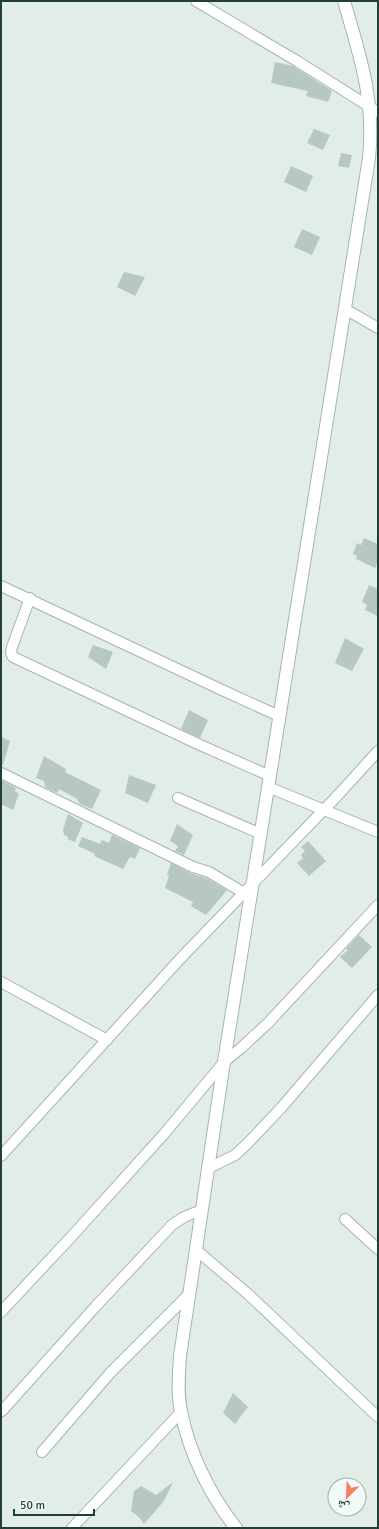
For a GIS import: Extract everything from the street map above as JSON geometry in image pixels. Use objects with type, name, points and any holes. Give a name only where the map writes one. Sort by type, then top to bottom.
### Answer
[{"type":"street","points":[[196,1],[298,61],[374,109]]},
{"type":"street","points":[[236,1528],[207,1483],[194,1455],[181,1412],[179,1383],[180,1356],[224,1062],[248,888],[261,834],[369,158],[374,109],[344,1]]},
{"type":"street","points":[[345,309],[378,328]]},
{"type":"street","points":[[1,586],[30,598],[222,690],[280,716]]},
{"type":"street","points":[[30,598],[12,647],[11,653],[13,657],[191,741],[324,810],[378,832]]},
{"type":"street","points":[[2,1153],[180,959],[324,810],[378,751]]},
{"type":"street","points":[[1,773],[193,867],[248,888]]},
{"type":"street","points":[[178,798],[261,834]]},
{"type":"street","points":[[1,1312],[164,1134],[224,1062],[268,1023],[378,905]]},
{"type":"street","points":[[1,982],[107,1040]]},
{"type":"street","points":[[208,1169],[235,1155],[246,1144],[281,1108],[378,995]]},
{"type":"street","points":[[2,1411],[100,1300],[172,1225],[184,1217],[201,1210]]},
{"type":"street","points":[[345,1219],[378,1249]]},
{"type":"street","points":[[195,1249],[248,1294],[378,1416]]},
{"type":"street","points":[[42,1452],[111,1372],[189,1294]]},
{"type":"street","points":[[72,1528],[181,1412]]},
{"type":"building","points":[[275,62],[293,66],[332,91],[328,102],[306,96],[308,91],[271,83]]},
{"type":"building","points":[[314,129],[330,135],[323,150],[307,143]]},
{"type":"building","points":[[341,153],[352,155],[349,168],[338,166]]},
{"type":"building","points":[[291,166],[313,176],[306,192],[284,182]]},
{"type":"building","points":[[302,229],[320,237],[312,255],[294,247]]},
{"type":"building","points":[[124,272],[145,277],[135,296],[117,287]]},
{"type":"building","points":[[364,538],[378,544],[378,561],[375,568],[356,559],[357,556],[353,554],[357,543],[361,545]]},
{"type":"building","points":[[369,585],[378,589],[378,616],[365,610],[367,605],[362,602]]},
{"type":"building","points":[[345,638],[364,649],[352,671],[335,663]]},
{"type":"building","points":[[93,645],[113,652],[106,669],[88,657]]},
{"type":"building","points":[[189,710],[208,720],[200,738],[181,729]]},
{"type":"building","points":[[1,737],[10,741],[3,765],[1,765]]},
{"type":"building","points":[[44,756],[66,769],[65,772],[101,790],[92,809],[80,804],[77,799],[59,789],[57,793],[45,787],[44,781],[36,778]]},
{"type":"building","points":[[129,775],[156,785],[148,803],[125,793]]},
{"type":"building","points":[[1,780],[16,788],[15,791],[19,794],[13,810],[1,804]]},
{"type":"building","points":[[68,814],[83,823],[75,842],[67,839],[68,837],[64,835],[63,830]]},
{"type":"building","points":[[177,824],[193,835],[184,855],[175,851],[178,846],[170,841]]},
{"type":"building","points":[[112,835],[140,848],[135,859],[130,857],[123,869],[94,856],[95,854],[78,846],[82,837],[100,844],[102,840],[109,843]]},
{"type":"building","points":[[308,841],[326,861],[309,876],[297,863],[303,858],[301,855],[305,851],[301,847]]},
{"type":"building","points":[[171,863],[190,873],[206,878],[227,890],[206,915],[191,906],[193,902],[165,888]]},
{"type":"building","points":[[359,935],[372,947],[352,968],[340,957],[348,950],[346,949]]},
{"type":"building","points":[[233,1393],[248,1407],[235,1424],[223,1413]]},
{"type":"building","points":[[173,1482],[164,1501],[144,1524],[139,1517],[131,1511],[134,1491],[141,1486],[156,1495]]}]
